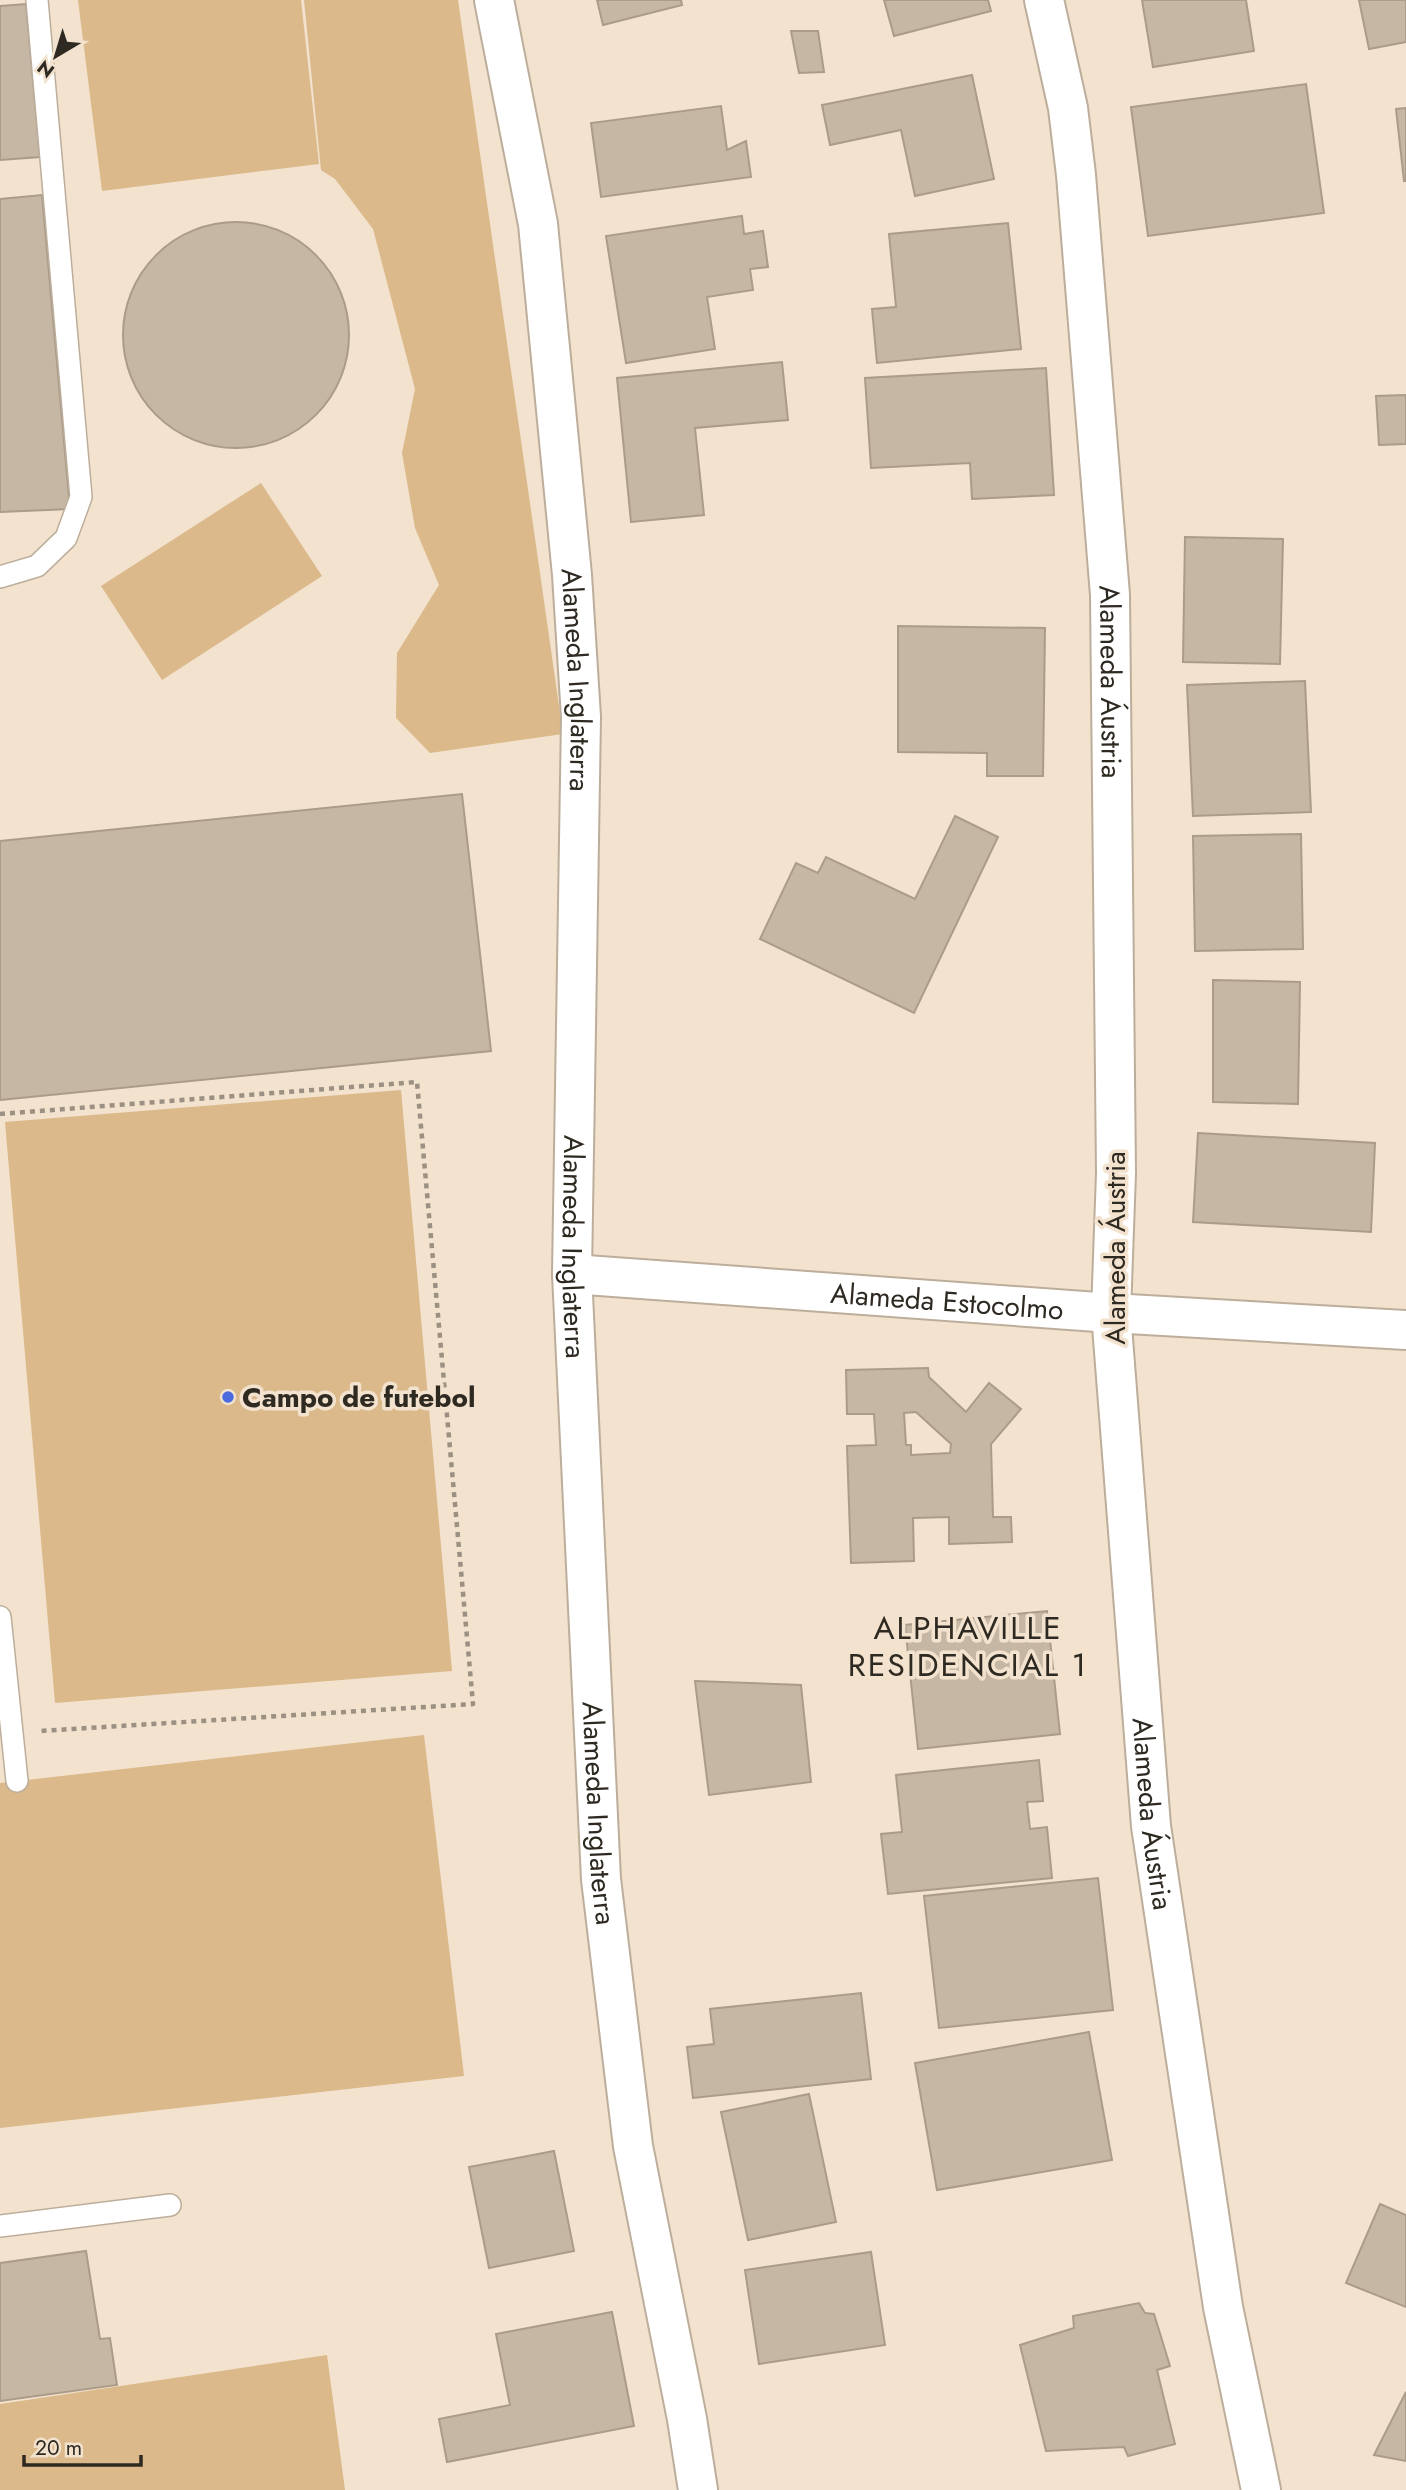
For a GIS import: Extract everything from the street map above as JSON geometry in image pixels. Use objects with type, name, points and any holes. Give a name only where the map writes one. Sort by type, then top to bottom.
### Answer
[{"type":"street","name":"Alameda Inglaterra","points":[[494,0],[538,224],[572,575],[580,718],[572,1274],[601,1879],[633,2146],[688,2419],[698,2490]]},
{"type":"street","name":"Alameda Áustria","points":[[1044,0],[1068,108],[1076,175],[1110,595],[1116,1173],[1111,1313],[1151,1826],[1223,2307],[1261,2490]]},
{"type":"street","name":"Alameda Estocolmo","points":[[572,1274],[1111,1313],[1406,1330]]},
{"type":"lane","points":[[0,577],[37,566],[66,538],[82,497],[37,0]]},
{"type":"lane","points":[[0,1617],[18,1781]]},
{"type":"lane","points":[[0,2226],[170,2205]]},
{"type":"path","points":[[0,1114],[416,1082],[473,1704],[12,1733]]},
{"type":"shaded area","points":[[78,0],[301,0],[319,164],[102,191]]},
{"type":"shaded area","points":[[304,0],[458,0],[563,734],[430,753],[396,718],[397,653],[439,585],[415,528],[402,453],[415,389],[373,229],[335,179],[321,170]]},
{"type":"shaded area","points":[[261,483],[322,576],[162,680],[101,586]]},
{"type":"shaded area","name":"Campo de futebol","points":[[401,1090],[452,1671],[55,1703],[5,1122]]},
{"type":"shaded area","points":[[424,1735],[464,2076],[0,2128],[0,1783]]},
{"type":"shaded area","points":[[327,2355],[345,2490],[0,2490],[0,2404]]},
{"type":"building","points":[[597,0],[681,0],[682,5],[603,25]]},
{"type":"building","points":[[884,0],[988,0],[991,11],[894,36]]},
{"type":"building","points":[[1142,0],[1246,0],[1254,51],[1153,67]]},
{"type":"building","points":[[1359,0],[1406,0],[1406,42],[1369,49]]},
{"type":"building","points":[[26,4],[40,157],[0,160],[0,6]]},
{"type":"building","points":[[791,31],[818,31],[824,72],[799,73]]},
{"type":"building","points":[[972,75],[994,179],[915,196],[901,130],[830,145],[822,105]]},
{"type":"building","points":[[1306,84],[1324,213],[1148,236],[1131,107]]},
{"type":"building","points":[[721,106],[727,150],[746,141],[751,177],[601,197],[591,123]]},
{"type":"building","points":[[1406,108],[1406,181],[1404,181],[1396,109]]},
{"type":"building","points":[[42,195],[70,509],[0,512],[0,199]]},
{"type":"building","points":[[742,216],[744,234],[763,231],[768,267],[750,269],[753,290],[707,297],[715,349],[626,363],[606,236]]},
{"type":"building","points":[[236,222],[258,224],[279,231],[299,241],[316,255],[330,272],[340,292],[347,313],[347,357],[340,378],[330,398],[316,415],[299,429],[279,439],[258,446],[236,448],[214,446],[193,439],[173,429],[156,415],[142,398],[132,378],[125,357],[123,335],[125,313],[132,292],[142,272],[156,255],[173,241],[193,231],[214,224]]},
{"type":"building","points":[[1008,223],[1021,349],[877,363],[872,309],[896,307],[889,234]]},
{"type":"building","points":[[782,362],[788,420],[695,428],[704,515],[631,522],[617,378]]},
{"type":"building","points":[[1046,368],[1054,495],[972,499],[970,463],[871,468],[865,378]]},
{"type":"building","points":[[1406,395],[1406,444],[1379,445],[1376,396]]},
{"type":"building","points":[[1185,537],[1283,539],[1280,664],[1183,662]]},
{"type":"building","points":[[898,626],[1045,628],[1043,776],[987,776],[987,753],[898,752]]},
{"type":"building","points":[[1305,681],[1311,812],[1193,816],[1187,685]]},
{"type":"building","points":[[462,794],[491,1051],[0,1100],[0,841]]},
{"type":"building","points":[[955,816],[998,837],[914,1013],[760,939],[796,863],[818,873],[826,857],[915,899]]},
{"type":"building","points":[[1301,834],[1303,949],[1195,951],[1193,836]]},
{"type":"building","points":[[1213,980],[1300,982],[1298,1104],[1213,1102]]},
{"type":"building","points":[[1198,1133],[1375,1143],[1371,1232],[1193,1222]]},
{"type":"building","points":[[928,1368],[929,1377],[966,1412],[989,1383],[1021,1409],[991,1444],[993,1517],[1011,1517],[1012,1542],[949,1544],[949,1517],[913,1518],[914,1561],[851,1563],[847,1446],[876,1445],[874,1414],[847,1414],[846,1370]],"holes":[[[916,1412],[951,1444],[950,1453],[911,1455],[911,1445],[906,1445],[904,1413]]]},
{"type":"building","points":[[1047,1611],[1060,1734],[918,1749],[905,1625]]},
{"type":"building","points":[[695,1681],[801,1685],[811,1782],[709,1795]]},
{"type":"building","points":[[1039,1760],[1043,1801],[1027,1802],[1030,1829],[1047,1827],[1052,1878],[888,1894],[881,1834],[902,1832],[896,1775]]},
{"type":"building","points":[[1098,1878],[1113,2010],[939,2028],[924,1896]]},
{"type":"building","points":[[861,1993],[871,2079],[693,2098],[687,2047],[714,2044],[710,2009]]},
{"type":"building","points":[[1089,2032],[1112,2160],[937,2190],[915,2063]]},
{"type":"building","points":[[809,2094],[836,2222],[748,2240],[721,2112]]},
{"type":"building","points":[[554,2151],[574,2251],[489,2268],[469,2167]]},
{"type":"building","points":[[1380,2204],[1406,2215],[1406,2307],[1346,2283]]},
{"type":"building","points":[[86,2251],[100,2339],[110,2338],[117,2385],[0,2401],[0,2263]]},
{"type":"building","points":[[871,2252],[885,2345],[759,2364],[745,2270]]},
{"type":"building","points":[[1139,2303],[1145,2313],[1154,2314],[1170,2366],[1157,2370],[1175,2444],[1128,2456],[1124,2447],[1046,2451],[1020,2345],[1074,2328],[1073,2316]]},
{"type":"building","points":[[612,2312],[634,2426],[447,2462],[439,2419],[510,2405],[496,2334]]},
{"type":"building","points":[[1406,2392],[1406,2461],[1374,2455]]},
{"type":"place","name":"Campo de futebol","points":[[228,1397]]},
{"type":"district","name":"ALPHAVILLE RESIDENCIAL 1","points":[[968,1646]]}]
